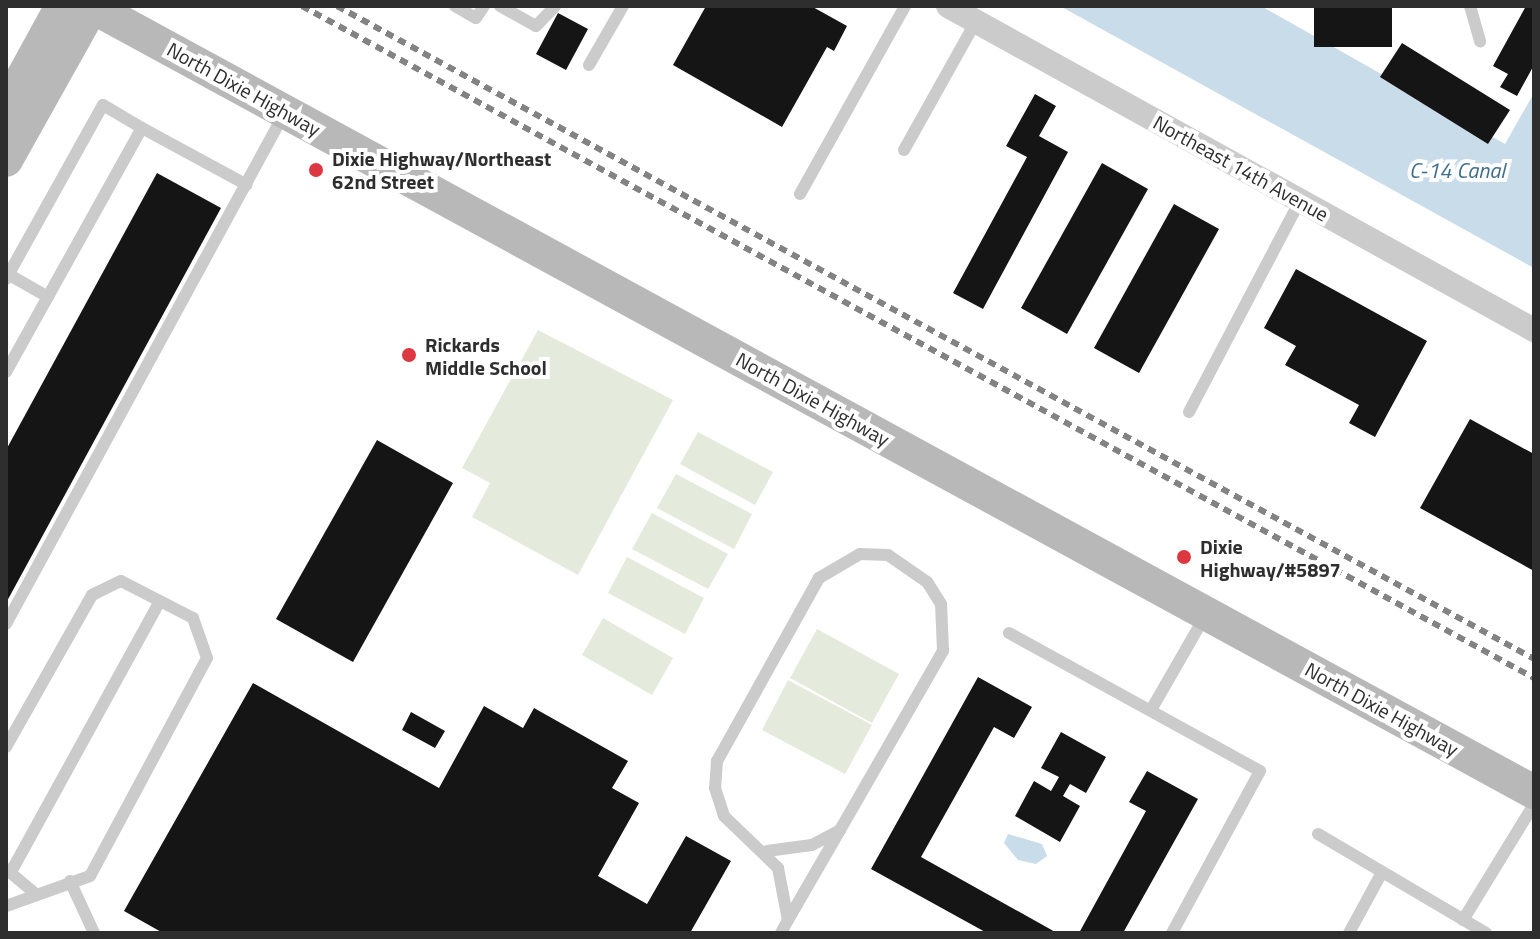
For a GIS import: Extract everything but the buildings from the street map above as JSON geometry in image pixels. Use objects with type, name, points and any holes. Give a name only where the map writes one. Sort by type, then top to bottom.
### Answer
[{"type":"main road","points":[[6,108],[62,6]]},
{"type":"main road","points":[[6,160],[92,6]]},
{"type":"main road","name":"North Dixie Highway","points":[[92,6],[1534,792]]},
{"type":"street","name":"Northeast 14th Avenue","points":[[948,6],[1534,330]]},
{"type":"lane","points":[[455,6],[476,18],[484,6]]},
{"type":"lane","points":[[500,6],[536,26],[555,6]]},
{"type":"lane","points":[[589,65],[623,6]]},
{"type":"lane","points":[[800,194],[905,6]]},
{"type":"lane","points":[[1470,6],[1480,42]]},
{"type":"lane","points":[[904,150],[976,21]]},
{"type":"lane","points":[[48,297],[7,276],[103,105],[247,185]]},
{"type":"lane","points":[[6,624],[286,111]]},
{"type":"lane","points":[[6,372],[142,128]]},
{"type":"lane","points":[[1189,412],[1300,201]]},
{"type":"lane","points":[[781,933],[943,651],[941,604],[927,582],[888,555],[860,554],[819,578],[717,761],[715,788],[724,816],[767,851],[778,868],[788,920]]},
{"type":"lane","points":[[6,747],[92,595],[121,581],[193,618],[207,658],[90,876],[33,892],[6,906]]},
{"type":"lane","points":[[33,892],[8,871],[160,601]]},
{"type":"lane","points":[[1151,710],[1206,613]]},
{"type":"lane","points":[[1009,633],[1260,771],[1172,933]]},
{"type":"lane","points":[[1463,920],[1534,804]]},
{"type":"lane","points":[[767,851],[812,845],[840,830]]},
{"type":"lane","points":[[1318,834],[1381,874],[1486,933]]},
{"type":"lane","points":[[1349,933],[1381,874]]},
{"type":"lane","points":[[70,881],[94,933]]},
{"type":"green space","points":[[538,330],[673,400],[578,575],[472,517],[490,483],[462,468]]},
{"type":"green space","points":[[698,432],[773,472],[755,505],[680,464]]},
{"type":"green space","points":[[676,474],[752,514],[734,549],[657,508]]},
{"type":"green space","points":[[652,513],[728,554],[708,589],[632,549]]},
{"type":"green space","points":[[627,557],[704,598],[685,634],[608,593]]},
{"type":"green space","points":[[603,618],[673,658],[652,695],[582,655]]},
{"type":"green space","points":[[817,629],[899,674],[872,723],[790,678]]},
{"type":"green space","points":[[788,680],[872,725],[845,774],[762,730]]},
{"type":"water","name":"C-14 Canal","points":[[1060,6],[1261,6],[1505,144],[1534,93],[1534,268]]},
{"type":"water","points":[[1008,834],[1042,844],[1047,856],[1036,864],[1018,860],[1004,843]]},
{"type":"railway","points":[[302,6],[1534,678]]},
{"type":"railway","points":[[337,6],[1534,659]]},
{"type":"place","name":"Dixie Highway/Northeast 62nd Street","points":[[316,170]]},
{"type":"place","name":"Rickards Middle School","points":[[409,355]]},
{"type":"place","name":"Dixie Highway/#5897","points":[[1184,557]]}]
